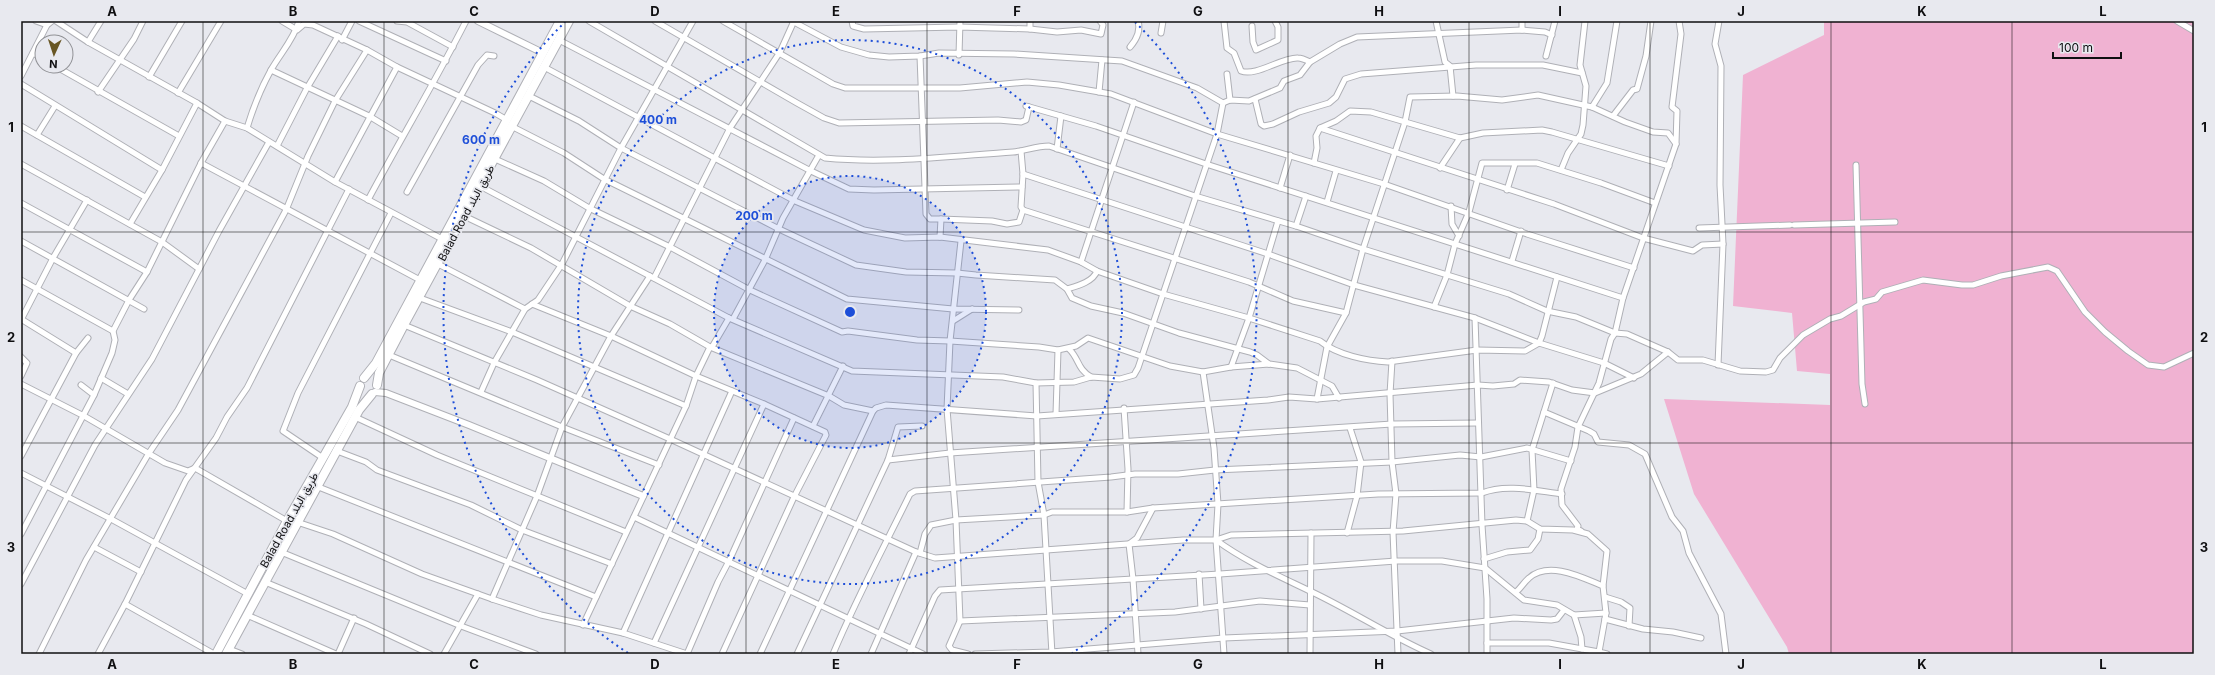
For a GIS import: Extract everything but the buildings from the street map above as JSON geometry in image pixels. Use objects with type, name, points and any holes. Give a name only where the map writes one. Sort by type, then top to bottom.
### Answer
[{"type":"highway","name":"Balad Road طريق البلد","points":[[215,654],[287,521],[352,408],[362,382],[376,363],[559,21]]},
{"type":"highway","name":"Balad Road طريق البلد","points":[[228,651],[316,486],[355,417],[375,389],[379,373],[404,325],[513,127],[569,21]]},
{"type":"highway","points":[[373,378],[375,389],[364,393],[362,382],[373,378]]},
{"type":"street","points":[[36,21],[47,25]]},
{"type":"street","points":[[21,76],[47,25],[52,21]]},
{"type":"street","points":[[56,21],[88,42],[178,94],[198,103],[225,121],[247,128],[335,182],[442,239]]},
{"type":"street","points":[[88,42],[101,21]]},
{"type":"street","points":[[98,92],[134,39],[143,21]]},
{"type":"street","points":[[149,77],[182,21]]},
{"type":"street","points":[[178,94],[220,21]]},
{"type":"street","points":[[282,21],[297,30]]},
{"type":"street","points":[[297,30],[299,21]]},
{"type":"street","points":[[277,146],[307,88],[352,21]]},
{"type":"street","points":[[359,21],[446,61]]},
{"type":"street","points":[[397,21],[407,22],[453,47]]},
{"type":"street","points":[[368,200],[402,136],[434,84],[466,21]]},
{"type":"street","points":[[478,21],[543,52]]},
{"type":"street","points":[[589,21],[819,155],[844,161],[925,158],[1020,151],[1038,146],[1049,146],[1195,196],[1296,226],[1363,249],[1509,294],[1547,311],[1576,317],[1615,333],[1626,334],[1668,352],[1678,360],[1703,360],[1740,371],[1766,372],[1773,370],[1780,358],[1803,334],[1830,319],[1841,316],[1861,303],[1876,299],[1882,292],[1917,280],[1973,285],[2001,276],[2048,267],[2057,271],[2085,312],[2105,332],[2148,365],[2164,367],[2194,353]]},
{"type":"street","points":[[655,21],[824,118],[839,123],[998,120],[1022,122],[1026,120],[1027,106],[1123,135],[1206,164],[1624,298]]},
{"type":"street","points":[[481,392],[494,364],[525,309],[532,304],[550,284],[562,264],[604,179],[637,118],[668,68],[693,21]]},
{"type":"street","points":[[723,21],[834,84],[845,88],[966,87],[1027,82],[1059,85],[1099,92],[1134,102],[1151,110],[1217,134],[1290,155],[1336,171],[1384,184],[1634,268]]},
{"type":"street","points":[[492,599],[537,496],[562,427],[577,397],[610,336],[652,277],[670,247],[716,160],[730,128],[780,52],[794,21],[841,47],[858,53],[889,57],[939,54],[1052,55],[1122,61],[1178,83],[1197,88],[1223,103]]},
{"type":"street","points":[[852,21],[853,26],[864,30],[960,27],[1030,29],[1057,32],[1081,30],[1096,35],[1101,34],[1103,25],[1100,21]]},
{"type":"street","points":[[959,55],[960,21]]},
{"type":"street","points":[[1030,21],[1030,29]]},
{"type":"street","points":[[1130,47],[1136,41],[1140,29],[1138,21]]},
{"type":"street","points":[[1161,33],[1163,21]]},
{"type":"street","points":[[1224,21],[1228,48],[1234,53],[1243,72],[1254,71],[1297,58],[1310,62]]},
{"type":"street","points":[[1252,26],[1254,47],[1257,50],[1278,40],[1278,26],[1275,21]]},
{"type":"street","points":[[1436,21],[1440,33],[1445,62],[1450,66],[1453,96]]},
{"type":"street","points":[[1522,21],[1522,30]]},
{"type":"street","points":[[1546,56],[1554,21]]},
{"type":"street","points":[[1560,170],[1583,125],[1586,106],[1586,86],[1580,65],[1585,21]]},
{"type":"street","points":[[1592,107],[1607,83],[1617,21]]},
{"type":"street","points":[[1613,116],[1633,90],[1637,89],[1646,56],[1651,21]]},
{"type":"street","points":[[1599,652],[1606,614],[1604,586],[1606,551],[1588,534],[1577,529],[1578,526],[1562,505],[1561,488],[1571,461],[1578,427],[1594,393],[1615,333],[1624,298],[1643,238],[1676,144],[1677,111],[1672,107],[1680,41],[1679,21]]},
{"type":"street","points":[[1718,365],[1723,244],[1720,66],[1715,44],[1719,21]]},
{"type":"street","points":[[2177,21],[2194,32]]},
{"type":"street","points":[[247,128],[258,98],[271,70],[297,30],[304,24],[313,25],[367,50],[397,67],[461,96],[507,120]]},
{"type":"street","points":[[1223,103],[1230,100],[1246,102],[1280,88],[1284,81],[1300,75],[1310,62],[1340,44],[1357,37],[1522,30],[1545,32],[1552,35]]},
{"type":"street","points":[[559,40],[811,171],[849,189],[1022,187]]},
{"type":"street","points":[[39,654],[94,547],[150,453],[178,410],[286,210],[308,156],[335,101],[367,50]]},
{"type":"street","points":[[407,192],[478,65],[487,55],[494,56]]},
{"type":"street","points":[[920,56],[927,217],[992,221],[1007,224],[1019,222],[1023,210],[1021,207],[1023,174],[1020,151]]},
{"type":"street","points":[[1099,92],[1102,60]]},
{"type":"street","points":[[1255,99],[1261,124],[1264,126],[1274,124],[1299,112],[1329,102],[1336,98],[1345,79],[1352,76],[1450,66],[1501,66],[1529,64],[1568,68],[1582,73]]},
{"type":"street","points":[[335,182],[369,116],[397,67]]},
{"type":"street","points":[[544,68],[795,201],[870,231],[905,238],[940,237],[961,241],[996,242],[1048,250],[1081,262],[1097,272],[1163,294],[1249,318],[1320,341],[1327,347],[1376,361],[1392,361],[1477,350],[1526,351],[1539,343],[1557,277]]},
{"type":"street","points":[[271,70],[369,116],[402,136]]},
{"type":"street","points":[[68,74],[179,136]]},
{"type":"street","points":[[1227,74],[1230,100]]},
{"type":"street","points":[[21,84],[162,170]]},
{"type":"street","points":[[1317,399],[1319,380],[1327,347],[1346,313],[1363,249],[1405,122],[1410,97],[1417,95],[1453,96],[1502,100],[1538,96],[1592,107],[1653,132],[1668,133],[1676,144]]},
{"type":"street","points":[[529,96],[579,122],[621,148],[847,262],[865,268],[906,272],[958,272],[976,275],[1055,280],[1067,289],[1072,298],[1091,306],[1123,313],[1153,325],[1236,350],[1258,355],[1269,364]]},
{"type":"street","points":[[1081,262],[1134,102]]},
{"type":"street","points":[[130,224],[162,170],[198,103]]},
{"type":"street","points":[[480,186],[731,318],[852,371],[1003,378],[1036,383],[1074,382],[1091,377],[1120,379],[1134,375],[1153,325],[1173,259],[1217,134],[1223,103]]},
{"type":"street","points":[[37,134],[55,106]]},
{"type":"street","points":[[1314,163],[1317,148],[1316,136],[1320,128],[1336,121],[1350,111],[1371,112],[1460,138],[1483,133],[1542,130],[1669,166]]},
{"type":"street","points":[[1057,149],[1061,116]]},
{"type":"street","points":[[21,534],[94,395],[112,352],[115,340],[113,331],[129,300],[147,272],[201,163],[225,121]]},
{"type":"street","points":[[21,126],[145,197]]},
{"type":"street","points":[[513,127],[564,153],[604,179],[765,260],[801,275],[847,299],[953,309],[1019,310]]},
{"type":"street","points":[[1320,128],[1478,181],[1566,208],[1643,238],[1693,251],[1702,245],[1723,244]]},
{"type":"street","points":[[1440,168],[1460,138]]},
{"type":"street","points":[[21,584],[66,496],[105,429],[152,359],[244,185],[269,142]]},
{"type":"street","points":[[583,625],[686,406],[696,376],[711,347],[750,290],[783,218],[795,201],[819,155]]},
{"type":"street","points":[[1280,188],[1290,155]]},
{"type":"street","points":[[495,159],[544,181],[589,208],[670,247],[750,290],[842,332],[848,331],[883,334],[918,340],[1039,347],[1058,350],[1069,349],[1088,338],[1170,366],[1203,372],[1231,367],[1269,364],[1297,368],[1332,386],[1339,398]]},
{"type":"street","points":[[201,163],[244,185],[286,210],[420,280]]},
{"type":"street","points":[[1434,307],[1469,212],[1482,164],[1537,163],[1655,203]]},
{"type":"street","points":[[21,164],[162,242],[199,269]]},
{"type":"street","points":[[1507,190],[1515,164]]},
{"type":"street","points":[[1856,165],[1861,303],[1862,384],[1865,404]]},
{"type":"street","points":[[1327,202],[1336,171]]},
{"type":"street","points":[[1023,174],[1268,254],[1354,284],[1475,318],[1539,343],[1604,363],[1634,378]]},
{"type":"street","points":[[98,654],[125,604],[186,480],[247,388],[349,189]]},
{"type":"street","points":[[1296,226],[1306,196]]},
{"type":"street","points":[[76,353],[21,319],[53,258],[87,200]]},
{"type":"street","points":[[21,203],[147,272]]},
{"type":"street","points":[[1451,206],[1452,224],[1459,236]]},
{"type":"street","points":[[1023,210],[1258,286],[1293,301],[1346,313]]},
{"type":"street","points":[[323,458],[283,431],[298,393],[391,213]]},
{"type":"street","points":[[464,216],[562,264],[630,306],[670,324],[711,347],[829,396],[844,405],[873,411]]},
{"type":"street","points":[[940,237],[941,219]]},
{"type":"street","points":[[1231,367],[1249,318],[1278,221]]},
{"type":"street","points":[[1699,228],[1895,222]]},
{"type":"street","points":[[1512,261],[1521,231]]},
{"type":"street","points":[[21,241],[144,309]]},
{"type":"street","points":[[961,241],[950,341],[947,409],[956,520],[960,589],[960,621],[949,644],[951,652],[968,654]]},
{"type":"street","points":[[438,264],[525,309]]},
{"type":"street","points":[[1067,289],[1083,284],[1095,276],[1097,272]]},
{"type":"street","points":[[21,280],[113,331]]},
{"type":"street","points":[[420,298],[512,332],[686,406]]},
{"type":"street","points":[[532,304],[610,336],[696,376],[764,404],[825,432],[826,435],[794,497],[722,654]]},
{"type":"street","points":[[953,321],[972,309]]},
{"type":"street","points":[[1475,318],[1478,424],[1481,457],[1482,525],[1488,643],[1487,654]]},
{"type":"street","points":[[404,325],[494,364],[577,397],[670,438],[794,497],[918,552],[935,558],[957,555],[1183,540],[1216,540],[1231,535],[1393,532],[1482,525],[1516,520],[1527,521],[1540,529],[1573,530],[1588,534]]},
{"type":"street","points":[[21,456],[76,353],[88,338]]},
{"type":"street","points":[[1069,349],[1075,355],[1080,369],[1091,377]]},
{"type":"street","points":[[1056,414],[1058,350]]},
{"type":"street","points":[[760,654],[873,411],[876,408],[886,405],[1037,416],[1124,408],[1268,400],[1289,396],[1317,399],[1339,398],[1478,385],[1514,384],[1520,380],[1553,383],[1572,390],[1594,393],[1634,378],[1668,352]]},
{"type":"street","points":[[389,355],[658,465]]},
{"type":"street","points":[[21,357],[27,363],[21,376]]},
{"type":"street","points":[[1392,361],[1390,394],[1392,462],[1396,494],[1393,532],[1396,561],[1398,654]]},
{"type":"street","points":[[813,426],[843,366]]},
{"type":"street","points":[[1203,372],[1209,403],[1218,504],[1216,540],[1220,574],[1224,654]]},
{"type":"street","points":[[101,378],[128,394]]},
{"type":"street","points":[[1036,383],[1038,482],[1044,515],[1046,584],[1052,653]]},
{"type":"street","points":[[1527,521],[1534,490],[1532,450],[1553,383]]},
{"type":"street","points":[[21,384],[84,416],[150,453],[164,463],[181,470],[188,471],[195,468]]},
{"type":"street","points":[[81,386],[94,395]]},
{"type":"street","points":[[375,389],[469,425],[550,460],[643,496]]},
{"type":"street","points":[[623,633],[702,454],[732,391]]},
{"type":"street","points":[[654,643],[733,468],[764,404]]},
{"type":"street","points":[[1124,408],[1127,512]]},
{"type":"street","points":[[1544,412],[1594,434],[1598,442],[1629,445],[1645,454],[1672,516],[1683,531],[1689,553],[1721,614],[1726,654]]},
{"type":"street","points":[[355,417],[437,455],[626,532]]},
{"type":"street","points":[[297,522],[333,534],[422,574],[492,599],[541,615],[623,633],[687,654],[718,582],[794,418]]},
{"type":"street","points":[[888,460],[950,454],[1392,424],[1478,424]]},
{"type":"street","points":[[797,654],[888,460],[898,427],[922,426]]},
{"type":"street","points":[[1347,533],[1357,496],[1361,462],[1350,428]]},
{"type":"street","points":[[833,654],[848,618],[910,494],[916,491],[1127,475],[1178,474],[1215,470],[1361,462],[1392,462],[1460,455],[1481,457],[1515,450],[1532,450],[1571,461]]},
{"type":"street","points":[[337,451],[366,462],[377,470],[471,504],[522,530],[612,564]]},
{"type":"street","points":[[195,468],[287,521]]},
{"type":"street","points":[[21,473],[110,519],[248,594]]},
{"type":"street","points":[[316,486],[509,561],[596,597]]},
{"type":"street","points":[[871,654],[930,525],[956,520],[1044,515],[1052,512],[1127,512],[1153,508],[1357,496],[1482,493],[1498,488],[1534,490],[1562,494]]},
{"type":"street","points":[[1129,544],[1137,538],[1153,508]]},
{"type":"street","points":[[634,517],[848,618],[879,635],[923,654]]},
{"type":"street","points":[[1484,559],[1507,552],[1530,550],[1538,539],[1540,529]]},
{"type":"street","points":[[1310,654],[1310,604],[1312,592],[1310,568],[1311,533]]},
{"type":"street","points":[[1216,540],[1264,570],[1312,592],[1382,631],[1431,654]]},
{"type":"street","points":[[1129,544],[1138,654]]},
{"type":"street","points":[[94,547],[141,572]]},
{"type":"street","points":[[281,552],[460,626],[536,654]]},
{"type":"street","points":[[909,654],[937,592],[960,589],[1199,574],[1220,574],[1396,561],[1442,561],[1485,568],[1524,600],[1552,604],[1574,615],[1606,614]]},
{"type":"street","points":[[1516,592],[1530,577],[1548,570],[1563,571],[1604,586]]},
{"type":"street","points":[[1199,574],[1201,609]]},
{"type":"street","points":[[265,582],[354,618],[430,654]]},
{"type":"street","points":[[444,654],[478,594]]},
{"type":"street","points":[[1604,597],[1621,602],[1630,608],[1629,626]]},
{"type":"street","points":[[960,621],[1049,618],[1134,612],[1175,612],[1260,602],[1310,604]]},
{"type":"street","points":[[125,604],[215,654]]},
{"type":"street","points":[[975,654],[1052,653],[1224,638],[1397,631],[1514,618],[1551,620],[1557,619],[1564,610]]},
{"type":"street","points":[[247,615],[337,654],[354,618]]},
{"type":"street","points":[[1574,615],[1581,637],[1582,649]]},
{"type":"street","points":[[1605,619],[1643,629],[1673,632],[1700,638]]},
{"type":"street","points":[[1488,643],[1549,643],[1582,649],[1588,652],[1607,654]]},
{"type":"street","points":[[228,651],[242,654]]},
{"type":"shaded area","points":[[1824,21],[2194,21],[2194,654],[1789,654],[1787,647],[1694,494],[1664,399],[1830,405],[1830,374],[1797,371],[1792,313],[1733,306],[1743,75],[1824,35]]}]
